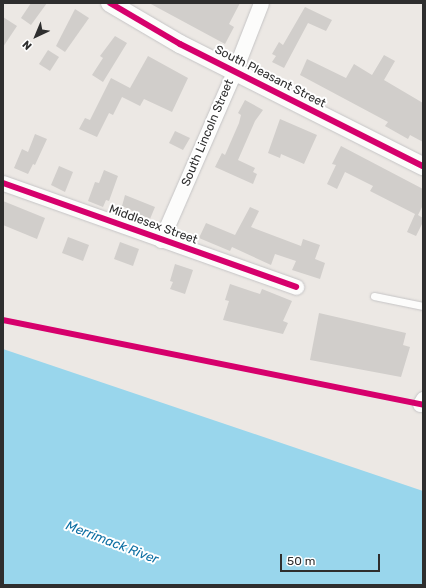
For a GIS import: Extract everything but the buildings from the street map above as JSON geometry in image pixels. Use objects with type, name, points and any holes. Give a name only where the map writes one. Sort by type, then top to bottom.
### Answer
[{"type":"street","name":"South Pleasant Street","points":[[110,3],[149,27],[234,72],[423,166]]},
{"type":"street","name":"South Lincoln Street","points":[[161,240],[234,72],[261,3]]},
{"type":"street","name":"Middlesex Street","points":[[3,183],[296,287]]},
{"type":"lane","points":[[374,296],[423,306]]},
{"type":"water","name":"Merrimack River","points":[[3,349],[423,491],[423,585],[3,585]]},
{"type":"cycle path","points":[[110,3],[180,44],[423,166]]},
{"type":"cycle path","points":[[3,183],[296,287]]},
{"type":"cycle path","points":[[3,320],[423,405]]}]
